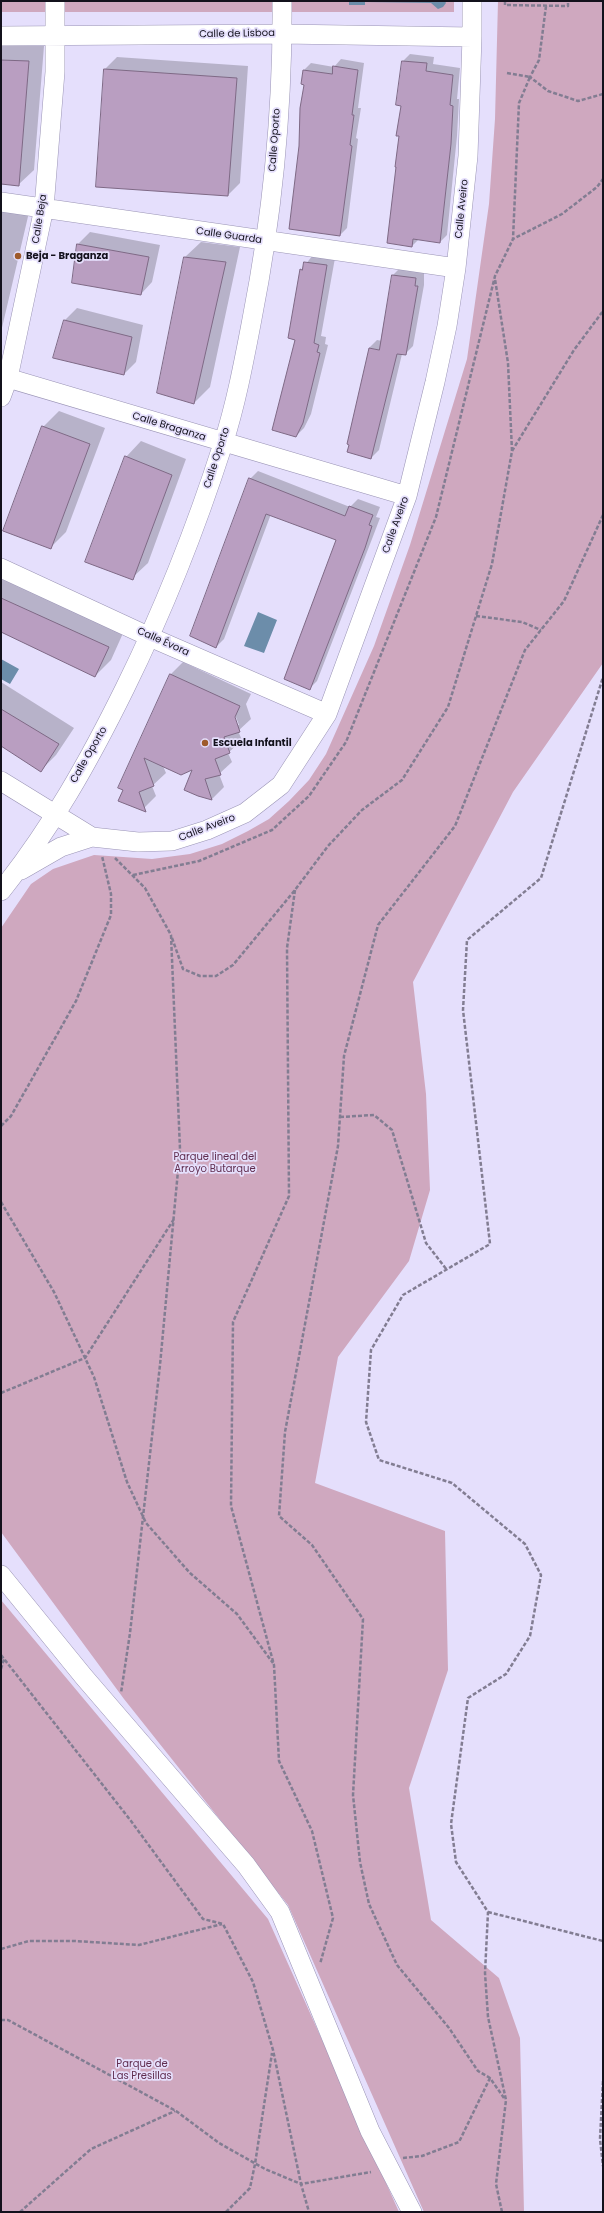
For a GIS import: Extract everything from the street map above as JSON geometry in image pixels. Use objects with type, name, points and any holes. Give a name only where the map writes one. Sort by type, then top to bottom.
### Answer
[{"type":"street","name":"Calle Beja","points":[[1,397],[44,208],[56,36],[55,1]]},
{"type":"street","name":"Calle Oporto","points":[[1,891],[55,816],[109,720],[150,637],[186,553],[223,443],[246,352],[266,241],[276,139],[282,34],[282,1]]},
{"type":"street","name":"Calle Aveiro","points":[[1,782],[92,837],[138,842],[172,841],[207,830],[245,813],[280,785],[327,714],[407,496],[435,382],[456,268],[468,156],[472,1]]},
{"type":"street","name":"Calle de Lisboa","points":[[1,36],[282,34],[472,37]]},
{"type":"street","name":"Calle Guarda","points":[[1,202],[456,268]]},
{"type":"street","name":"Calle Braganza","points":[[5,377],[223,443],[407,496]]},
{"type":"street","name":"Calle Évora","points":[[1,568],[150,637],[327,714]]},
{"type":"street","name":"Calle Oporto","points":[[15,873],[61,847],[92,837]]},
{"type":"street","points":[[1,1575],[117,1715],[246,1865],[280,1912],[370,2131],[412,2212]]},
{"type":"path","points":[[505,1],[505,6],[568,6],[568,1]]},
{"type":"path","points":[[112,856],[145,888],[170,935],[183,969],[200,976],[216,976],[233,965],[295,890],[328,846],[357,815],[402,780],[448,706],[492,564],[512,451],[508,363],[495,276],[513,239],[519,103],[539,60],[546,6]]},
{"type":"path","points":[[506,73],[530,77],[548,91],[578,101],[603,94]]},
{"type":"path","points":[[513,239],[562,214],[597,187],[603,179]]},
{"type":"path","points":[[512,451],[574,350],[603,311]]},
{"type":"path","points":[[506,2100],[490,2078],[478,2070],[449,2028],[397,1965],[369,1904],[360,1862],[353,1795],[363,1620],[312,1545],[279,1516],[286,1432],[336,1154],[344,1056],[378,926],[455,826],[525,650],[564,601],[603,514]]},
{"type":"path","points":[[476,616],[522,622],[541,630]]},
{"type":"path","points":[[502,2212],[496,2184],[506,2100],[488,2018],[485,1973],[488,1912],[456,1862],[451,1824],[468,1698],[506,1674],[530,1636],[542,1575],[525,1544],[452,1483],[379,1460],[366,1422],[371,1350],[403,1295],[490,1244],[463,1010],[466,940],[541,878],[603,678]]},
{"type":"path","points":[[1,1126],[11,1116],[76,1001],[111,915],[111,894],[101,853],[92,837]]},
{"type":"path","points":[[295,890],[287,948],[289,1196],[233,1322],[231,1506],[274,1666],[279,1761],[312,1831],[333,1918],[313,1992]]},
{"type":"path","points":[[117,1715],[130,1633],[142,1514],[160,1365],[180,1150],[170,935]]},
{"type":"path","points":[[340,1117],[374,1116],[392,1130],[426,1243],[447,1270]]},
{"type":"path","points":[[1,1202],[54,1292],[94,1377],[127,1482],[146,1522],[190,1573],[237,1614],[274,1666]]},
{"type":"path","points":[[1,1393],[85,1358],[174,1219]]},
{"type":"path","points":[[1,1655],[131,1821],[203,1919],[223,1924],[253,1982],[273,2050],[301,2184],[309,2212]]},
{"type":"path","points":[[1,1669],[4,1659]]},
{"type":"path","points":[[488,1912],[603,1940]]},
{"type":"path","points":[[1,1949],[29,1941],[74,1941],[139,1945],[223,1924]]},
{"type":"path","points":[[1,2020],[8,2020],[176,2111],[219,2143],[255,2164],[301,2184],[378,2170],[385,2161]]},
{"type":"path","points":[[226,2212],[250,2188],[273,2050]]},
{"type":"path","points":[[422,2156],[459,2142],[490,2078]]},
{"type":"path","points":[[603,2081],[600,2139],[603,2166]]},
{"type":"path","points":[[20,2212],[91,2149],[176,2111]]},
{"type":"green space","points":[[1,1],[454,1],[454,12],[1,12]]},
{"type":"green space","name":"Parque lineal del Arroyo Butarque","points":[[498,1],[603,1],[603,663],[513,792],[413,982],[426,1094],[430,1190],[409,1261],[338,1357],[315,1483],[445,1531],[448,1670],[409,1788],[431,1920],[499,1978],[520,2038],[524,2212],[424,2212],[288,1905],[124,1699],[1,1532],[1,928],[31,884],[53,869],[94,855],[152,859],[190,854],[222,844],[248,831],[269,819],[289,801],[309,780],[326,754],[374,646],[410,545],[467,359],[489,204],[495,119]]},
{"type":"green space","name":"Parque de Las Presillas","points":[[1,1600],[268,1919],[399,2212],[1,2212]]},
{"type":"water","points":[[349,1],[445,1],[446,3],[443,7],[438,9],[431,3],[365,2],[365,5],[349,5]]},
{"type":"water","points":[[258,612],[277,620],[264,653],[244,646]]},
{"type":"water","points":[[1,659],[19,669],[10,684],[1,679]]},
{"type":"building","points":[[1,60],[29,61],[19,186],[1,184]]},
{"type":"building","points":[[402,61],[427,63],[426,71],[453,75],[450,105],[453,106],[451,144],[440,243],[413,239],[412,247],[387,243],[399,136],[396,136],[401,106],[396,105]]},
{"type":"building","points":[[333,66],[358,70],[352,115],[354,115],[350,145],[352,146],[340,236],[289,229],[299,146],[300,108],[304,85],[301,84],[303,70],[332,74]]},
{"type":"building","points":[[104,69],[237,78],[228,196],[96,187]]},
{"type":"building","points":[[77,244],[149,257],[141,295],[72,283]]},
{"type":"building","points":[[184,257],[226,262],[194,404],[157,393]]},
{"type":"building","points":[[304,262],[327,265],[314,343],[319,345],[317,352],[320,353],[303,423],[296,437],[272,430],[295,340],[288,338],[300,269],[302,270]]},
{"type":"building","points":[[392,275],[416,278],[415,286],[418,286],[406,355],[397,354],[371,459],[347,452],[349,445],[347,444],[369,348],[379,350]]},
{"type":"building","points":[[64,320],[132,337],[124,375],[53,358]]},
{"type":"building","points":[[42,426],[90,444],[51,549],[3,531]]},
{"type":"building","points":[[125,456],[172,475],[133,580],[85,562]]},
{"type":"building","points":[[249,478],[345,516],[349,506],[373,515],[369,525],[372,526],[365,548],[310,690],[284,679],[336,540],[266,514],[216,648],[190,636]]},
{"type":"building","points":[[1,598],[109,647],[95,677],[1,632]]},
{"type":"building","points":[[170,674],[240,706],[235,717],[240,732],[224,737],[230,753],[215,759],[221,775],[205,779],[212,800],[184,790],[192,770],[181,775],[144,758],[154,786],[139,792],[146,812],[118,801],[123,790],[118,788]]},
{"type":"building","points":[[1,709],[59,744],[41,772],[1,746]]},
{"type":"place","name":"Beja - Braganza","points":[[18,256]]},
{"type":"place","name":"Escuela Infantil","points":[[205,743]]}]
